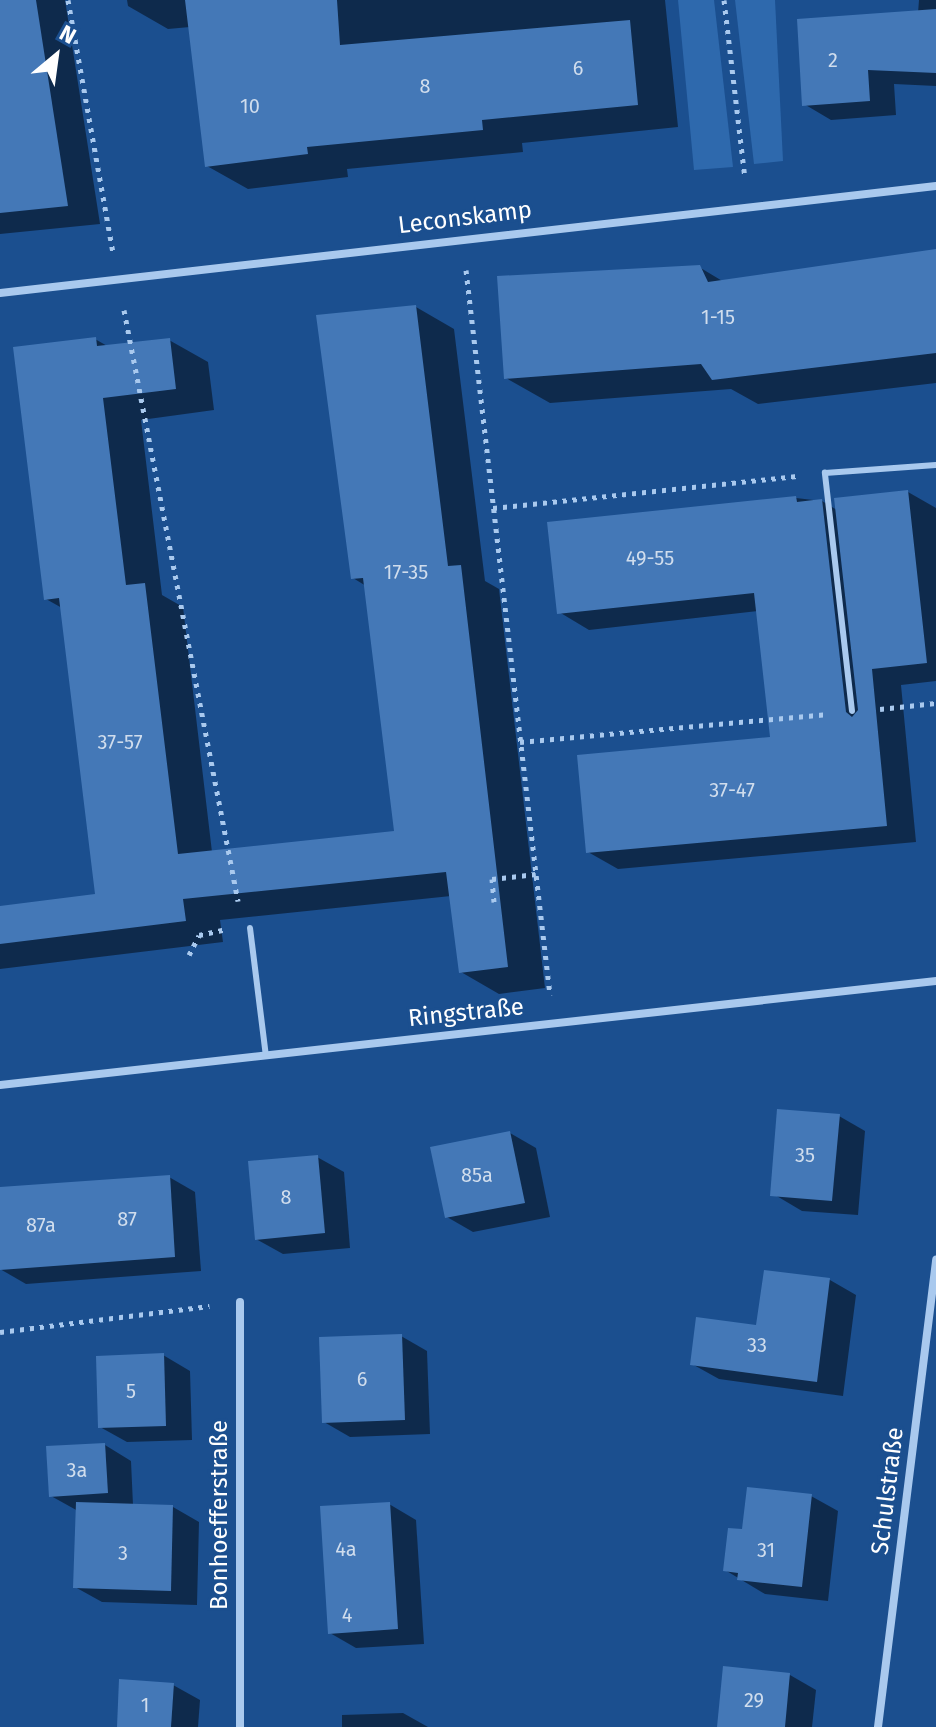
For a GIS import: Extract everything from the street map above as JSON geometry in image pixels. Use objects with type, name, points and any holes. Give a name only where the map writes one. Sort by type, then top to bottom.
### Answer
[{"type":"street","name":"Leconskamp","points":[[0,293],[936,186]]},
{"type":"street","name":"Ringstraße","points":[[0,1085],[936,981]]},
{"type":"street","name":"Schulstraße","points":[[878,1727],[936,1260]]},
{"type":"street","name":"Bonhoefferstraße","points":[[240,1302],[240,1727]]},
{"type":"lane","points":[[852,711],[825,473],[936,465]]},
{"type":"lane","points":[[246,927],[266,1056]]},
{"type":"path","points":[[68,0],[118,279],[246,927],[199,935],[189,955]]},
{"type":"path","points":[[724,0],[749,206]]},
{"type":"path","points":[[462,239],[553,1024]]},
{"type":"path","points":[[493,508],[825,473]]},
{"type":"path","points":[[520,742],[936,703]]},
{"type":"path","points":[[494,902],[492,879],[536,874]]},
{"type":"path","points":[[0,1332],[240,1302]]},
{"type":"shaded area","points":[[678,0],[714,0],[733,167],[694,170]]},
{"type":"shaded area","points":[[735,0],[775,0],[783,161],[754,164]]},
{"type":"building","points":[[0,0],[36,0],[68,206],[0,213]]},
{"type":"building","points":[[185,0],[337,0],[340,45],[630,20],[638,105],[482,120],[483,130],[307,147],[308,154],[205,167]]},
{"type":"building","points":[[936,9],[936,73],[868,70],[870,101],[802,106],[797,19]]},
{"type":"building","points":[[936,249],[936,353],[712,380],[701,364],[504,379],[497,276],[700,265],[708,282]]},
{"type":"building","points":[[416,305],[448,566],[461,565],[508,967],[459,973],[446,872],[183,899],[186,921],[0,944],[0,906],[95,894],[59,598],[44,600],[13,347],[96,337],[97,346],[170,338],[176,389],[103,398],[126,585],[145,583],[178,854],[394,831],[363,578],[351,579],[316,315]]},
{"type":"building","points":[[908,490],[927,663],[872,669],[887,826],[586,853],[577,755],[770,737],[754,593],[557,614],[547,522],[796,496],[797,502],[822,499],[846,712],[852,717],[858,710],[834,498]]},
{"type":"building","points":[[777,1109],[840,1114],[832,1201],[770,1196]]},
{"type":"building","points":[[510,1131],[525,1203],[445,1218],[430,1147]]},
{"type":"building","points":[[318,1155],[325,1233],[255,1240],[248,1161]]},
{"type":"building","points":[[170,1175],[175,1257],[0,1270],[0,1187]]},
{"type":"building","points":[[764,1270],[830,1278],[817,1382],[690,1365],[696,1317],[756,1325]]},
{"type":"building","points":[[402,1334],[405,1420],[322,1423],[319,1337]]},
{"type":"building","points":[[164,1353],[166,1426],[98,1428],[96,1356]]},
{"type":"building","points":[[105,1443],[108,1493],[49,1497],[46,1446]]},
{"type":"building","points":[[747,1487],[812,1494],[802,1587],[737,1580],[738,1573],[723,1571],[728,1528],[742,1529]]},
{"type":"building","points":[[76,1502],[173,1505],[171,1591],[73,1588]]},
{"type":"building","points":[[390,1502],[398,1629],[328,1634],[320,1506]]},
{"type":"building","points":[[723,1666],[790,1673],[785,1727],[717,1727]]},
{"type":"building","points":[[119,1679],[174,1683],[171,1727],[117,1727]]}]
